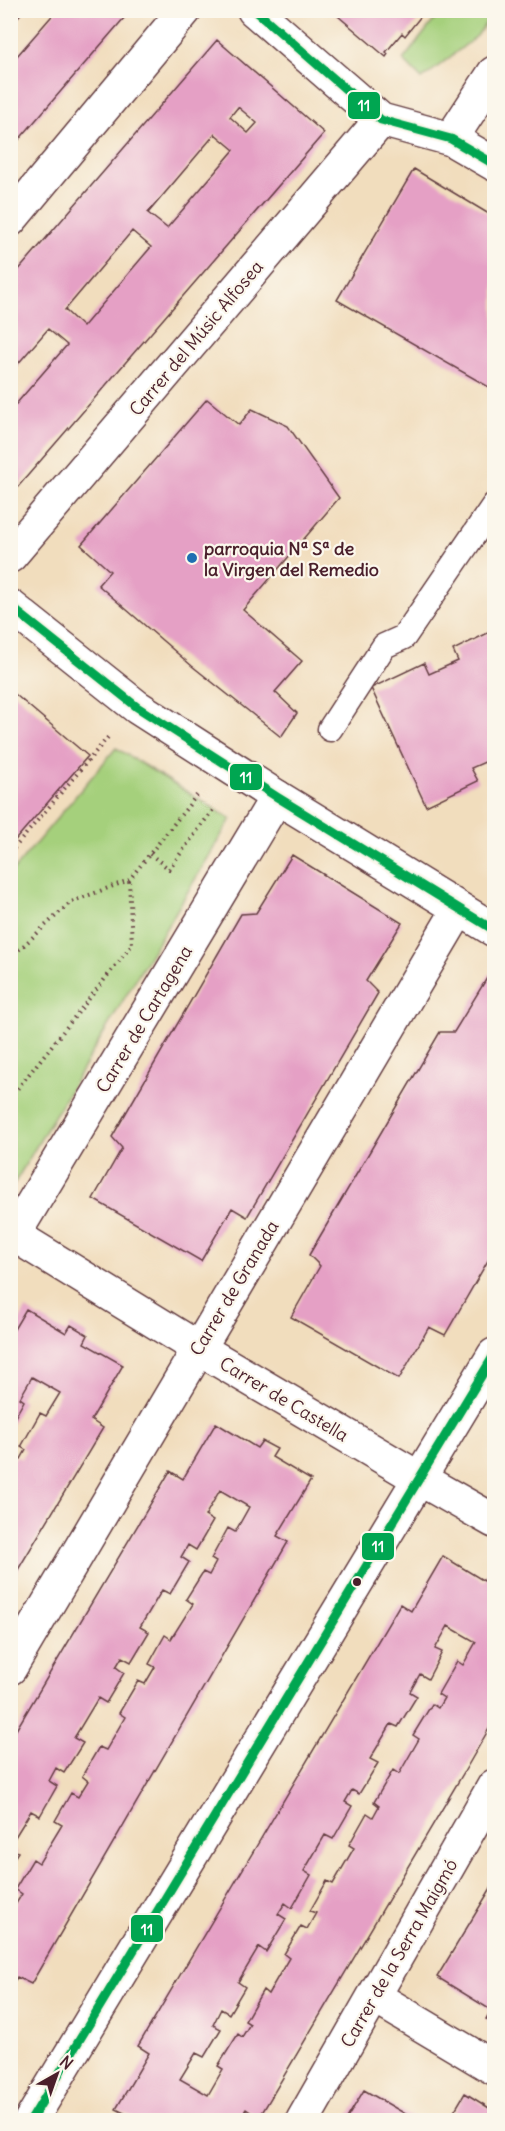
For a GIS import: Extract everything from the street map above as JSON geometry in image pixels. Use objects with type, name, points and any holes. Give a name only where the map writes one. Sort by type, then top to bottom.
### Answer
[{"type":"street","points":[[10,219],[185,10]]},
{"type":"street","points":[[254,10],[381,120],[451,139],[495,164]]},
{"type":"street","points":[[451,139],[495,73]]},
{"type":"street","name":"Carrer del Músic Alfosea","points":[[10,556],[381,120]]},
{"type":"street","points":[[10,606],[137,707],[277,797],[495,930]]},
{"type":"street","name":"Carrer de Cartagena","points":[[12,1238],[277,797]]},
{"type":"street","name":"Carrer de Granada","points":[[10,1668],[459,909]]},
{"type":"street","name":"Carrer de Castella","points":[[12,1238],[495,1521]]},
{"type":"street","points":[[31,2121],[495,1355]]},
{"type":"street","name":"Carrer de la Serra Maigmó","points":[[303,2121],[493,1791]]},
{"type":"street","points":[[375,1997],[495,2068]]},
{"type":"lane","points":[[330,729],[384,646],[404,637],[495,504]]},
{"type":"path","points":[[10,853],[111,734]]},
{"type":"path","points":[[10,958],[71,902],[129,880],[199,792]]},
{"type":"path","points":[[150,854],[169,869],[217,804]]},
{"type":"path","points":[[10,1098],[132,945],[129,880]]},
{"type":"green space","points":[[442,10],[494,11],[477,36],[422,79],[403,60]]},
{"type":"green space","points":[[116,748],[231,819],[11,1189],[11,873]]},
{"type":"building","points":[[10,10],[24,10],[10,26]]},
{"type":"building","points":[[57,10],[131,10],[10,150],[10,64]]},
{"type":"building","points":[[331,10],[426,10],[405,36],[402,33],[386,52],[388,54],[386,57]]},
{"type":"building","points":[[217,40],[324,133],[10,496],[10,411],[67,345],[48,329],[10,373],[10,280]],"holes":[[[238,107],[257,123],[248,133],[230,117]],[[215,134],[234,150],[167,228],[148,213]],[[132,231],[151,247],[83,327],[65,310]]]},
{"type":"building","points":[[414,169],[494,217],[494,390],[337,300]]},
{"type":"building","name":"parroquia Nª Sª de la Virgen del Remedio","points":[[207,399],[239,425],[252,409],[288,426],[339,498],[243,610],[302,661],[275,692],[297,713],[281,737],[192,666],[98,585],[110,571],[81,545]]},
{"type":"building","points":[[494,630],[494,758],[471,768],[478,781],[426,806],[371,688],[424,663],[429,674],[458,661],[453,650]]},
{"type":"building","points":[[10,690],[88,756],[10,846],[10,755],[17,748],[10,742]]},
{"type":"building","points":[[292,855],[402,923],[366,981],[378,993],[247,1217],[232,1208],[201,1261],[93,1199],[122,1148],[112,1137],[241,914],[256,913]]},
{"type":"building","points":[[490,973],[494,976],[494,1250],[445,1335],[429,1327],[399,1379],[291,1317],[320,1266],[309,1255],[440,1032],[454,1032]]},
{"type":"building","points":[[26,1309],[66,1333],[71,1325],[88,1335],[84,1343],[123,1365],[91,1420],[103,1428],[10,1583],[10,1465],[16,1456],[21,1459],[26,1450],[21,1447],[40,1413],[46,1416],[60,1393],[32,1377],[20,1398],[24,1401],[10,1426],[10,1336]]},
{"type":"building","points":[[216,1423],[257,1448],[262,1441],[277,1449],[272,1457],[311,1480],[277,1536],[288,1542],[31,1984],[17,1977],[10,1988],[10,1904],[14,1907],[22,1894],[15,1889],[33,1859],[39,1863],[62,1825],[55,1821],[71,1793],[78,1797],[88,1781],[82,1776],[99,1747],[106,1750],[125,1717],[119,1713],[138,1681],[145,1684],[155,1667],[149,1664],[165,1635],[171,1639],[193,1604],[186,1599],[203,1572],[209,1575],[216,1562],[211,1559],[228,1528],[235,1532],[249,1507],[220,1490],[205,1516],[213,1521],[196,1550],[188,1545],[181,1557],[189,1562],[170,1594],[162,1590],[140,1627],[149,1632],[131,1662],[122,1657],[116,1667],[124,1673],[106,1703],[98,1698],[74,1738],[83,1743],[64,1773],[56,1768],[49,1781],[57,1786],[40,1816],[31,1811],[10,1845],[10,1740],[170,1471],[183,1479]]},
{"type":"building","points":[[443,1556],[484,1581],[489,1572],[494,1575],[494,1720],[467,1767],[259,2118],[246,2109],[239,2120],[138,2120],[116,2109],[149,2053],[138,2046],[400,1604],[411,1611]],"holes":[[[448,1626],[476,1642],[463,1665],[457,1661],[438,1694],[444,1698],[438,1708],[432,1704],[413,1735],[419,1739],[399,1774],[393,1770],[374,1802],[379,1806],[373,1817],[367,1813],[349,1845],[354,1848],[333,1884],[327,1881],[310,1911],[316,1913],[307,1929],[301,1926],[284,1954],[289,1958],[268,1994],[263,1990],[245,2021],[250,2024],[242,2037],[238,2034],[218,2066],[223,2069],[208,2095],[180,2079],[196,2053],[204,2057],[221,2029],[213,2025],[221,2009],[229,2014],[245,1987],[238,1982],[259,1947],[266,1952],[286,1919],[278,1914],[285,1903],[292,1908],[311,1875],[304,1871],[325,1835],[333,1839],[352,1806],[345,1802],[352,1790],[359,1794],[378,1763],[370,1759],[391,1724],[398,1727],[417,1696],[410,1692],[420,1674],[428,1679],[442,1652],[435,1649]]]},
{"type":"building","points":[[10,1848],[18,1852],[10,1864]]},
{"type":"building","points":[[494,1883],[494,2024],[486,2019],[491,2010],[437,1977]]},
{"type":"building","points":[[364,2090],[416,2120],[346,2120]]},
{"type":"building","points":[[465,2093],[494,2111],[494,2120],[449,2120]]},
{"type":"transit line","name":"11","points":[[255,10],[381,120],[451,139],[494,164]]},
{"type":"transit line","name":"11","points":[[10,606],[137,707],[277,797],[494,930]]},
{"type":"transit line","name":"11","points":[[31,2120],[494,1355]]},
{"type":"place","name":"parroquia Nª Sª de la Virgen del Remedio","points":[[192,558]]}]
